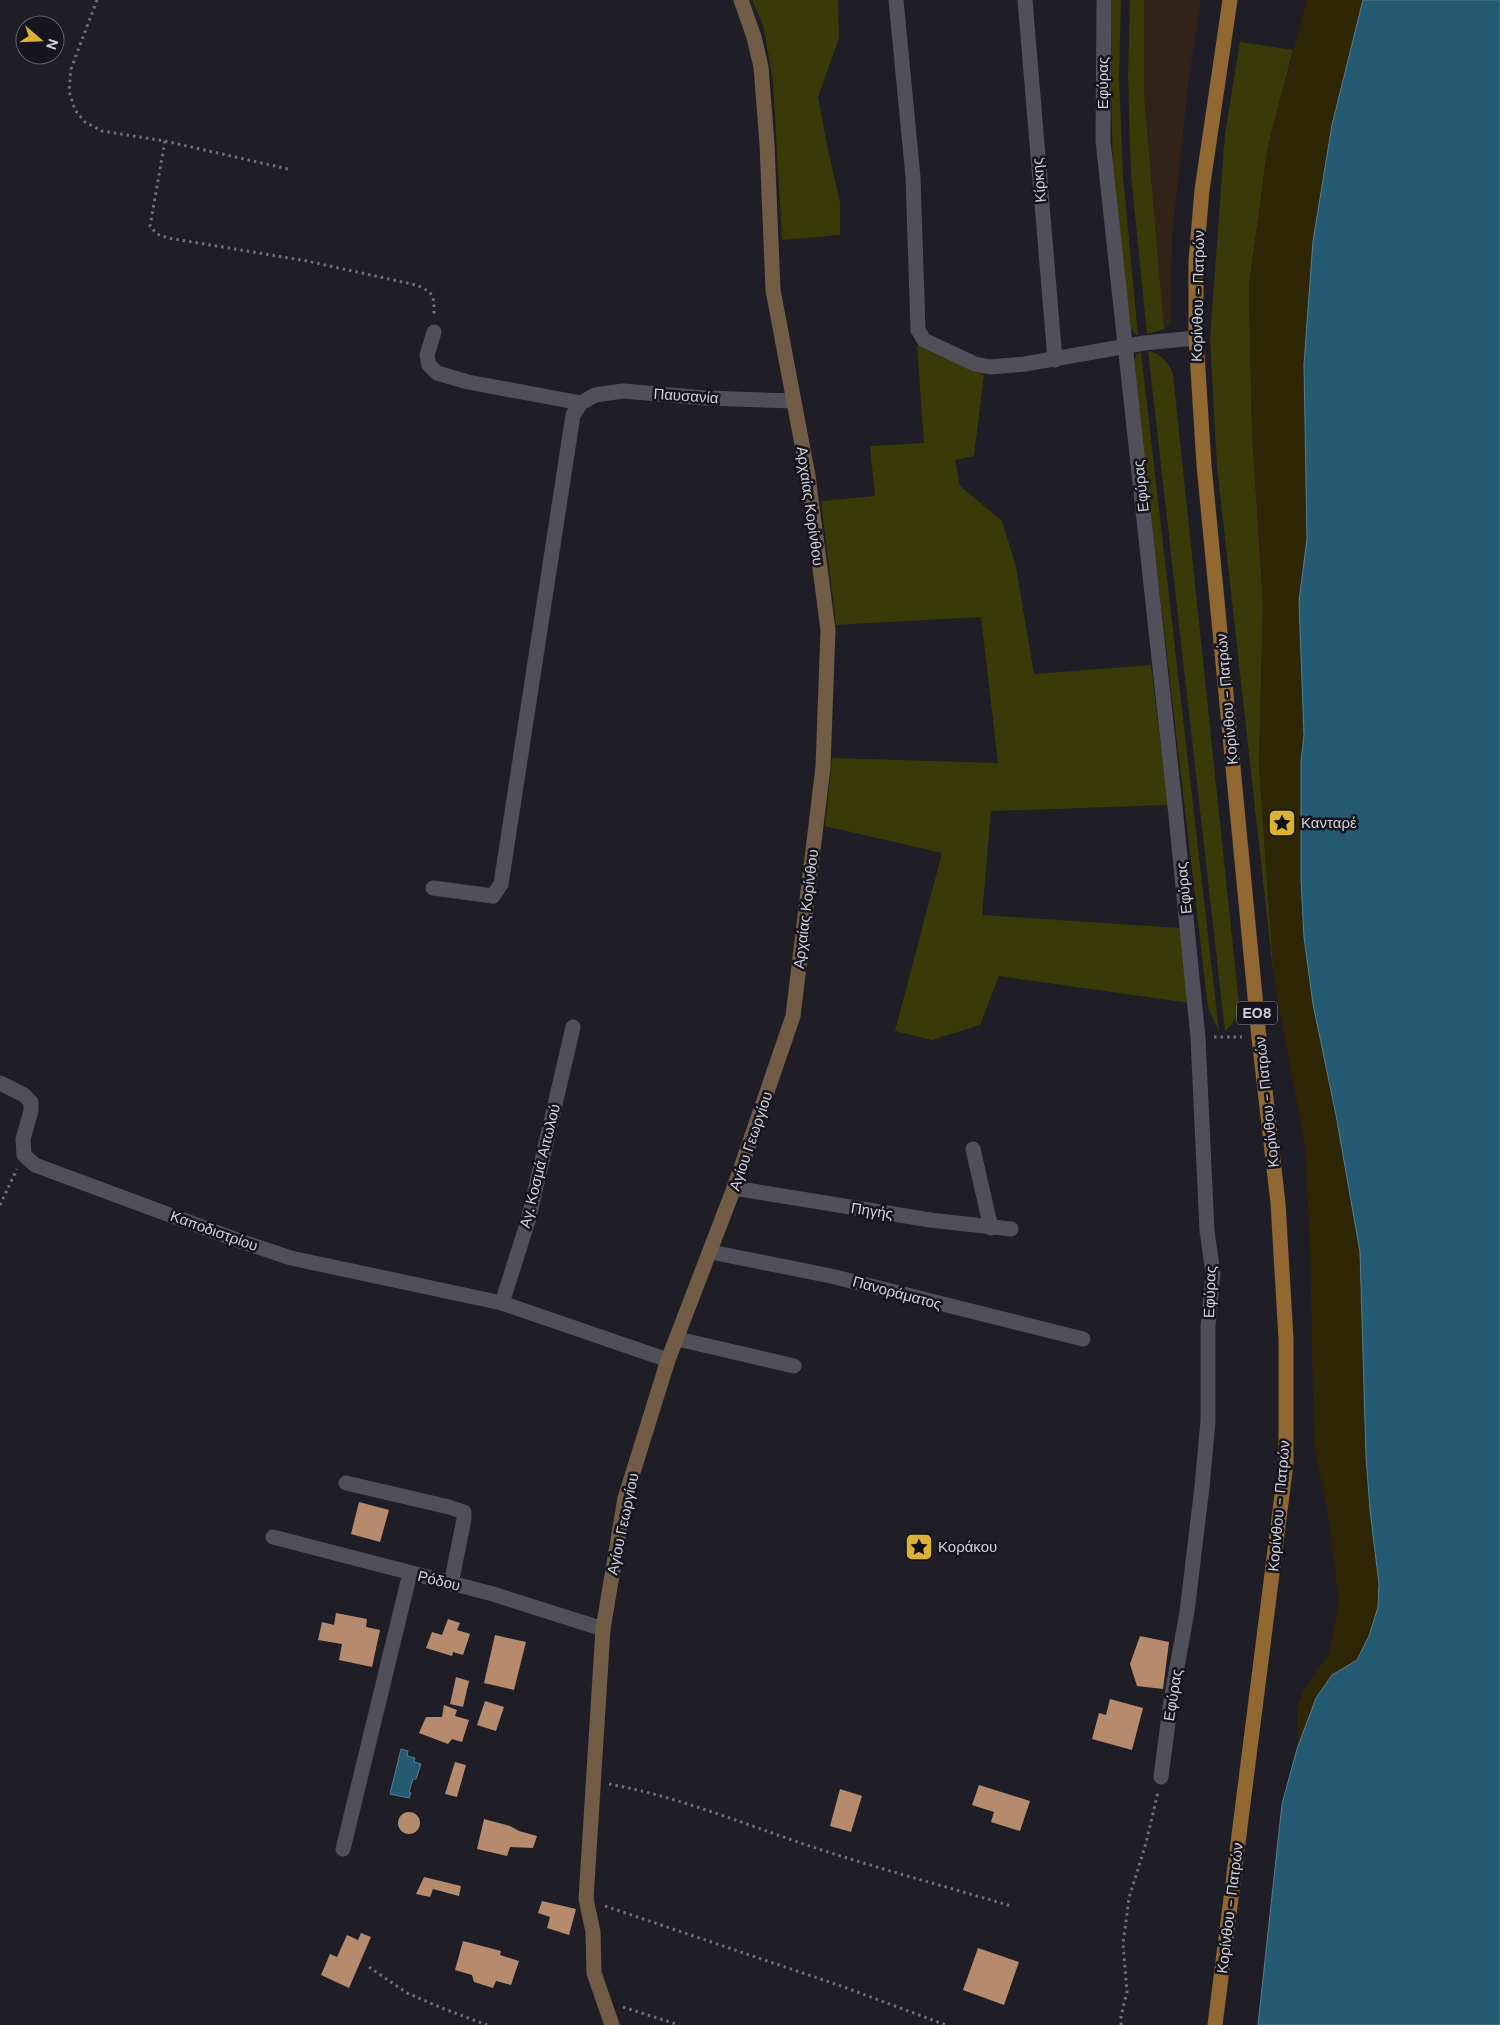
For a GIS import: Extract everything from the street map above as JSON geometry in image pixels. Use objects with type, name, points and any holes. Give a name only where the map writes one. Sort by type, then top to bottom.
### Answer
[{"type":"main road","name":"Κορίνθου - Πατρών","points":[[1215,2025],[1286,1463],[1286,1339],[1279,1213],[1259,1038],[1205,474],[1196,338],[1196,261],[1202,190],[1230,0]]},
{"type":"street","name":"Αρχαίας Κορίνθου","points":[[741,0],[754,36],[761,67],[767,144],[773,290],[808,476],[828,630],[823,766],[793,1016]]},
{"type":"street","points":[[896,0],[913,177],[918,330],[924,340],[975,364],[990,367],[1056,360],[1126,346],[1196,338]]},
{"type":"street","name":"Κίρκης","points":[[1025,0],[1056,360]]},
{"type":"street","name":"Εφύρας","points":[[1104,0],[1103,141],[1164,694],[1198,1038],[1207,1231],[1213,1273],[1208,1327],[1208,1421],[1196,1549],[1171,1700],[1161,1777]]},
{"type":"street","points":[[433,888],[493,896],[502,884],[574,415],[581,403],[468,382],[437,373],[429,365],[427,355],[434,332]]},
{"type":"street","name":"Παυσανία","points":[[581,403],[595,395],[623,391],[705,398],[793,401]]},
{"type":"street","name":"Αγίου Γεωργίου","points":[[612,2025],[594,1973],[593,1932],[586,1899],[603,1629],[625,1498],[668,1360],[678,1339],[711,1252],[793,1016]]},
{"type":"street","name":"Αγ. Κοσμά Αιτωλού","points":[[502,1303],[528,1220],[573,1027]]},
{"type":"street","points":[[0,1083],[24,1095],[31,1102],[31,1111],[23,1139],[24,1155]]},
{"type":"street","points":[[973,1149],[991,1228]]},
{"type":"street","name":"Καποδιστρίου","points":[[24,1155],[35,1165],[291,1258],[502,1303],[668,1360]]},
{"type":"street","name":"Πηγής","points":[[734,1188],[876,1212],[991,1228],[1011,1229]]},
{"type":"street","name":"Πανοράματος","points":[[711,1252],[831,1276],[1083,1339]]},
{"type":"street","points":[[678,1339],[794,1366]]},
{"type":"street","points":[[346,1483],[464,1512],[451,1584]]},
{"type":"street","name":"Ρόδου","points":[[273,1537],[493,1594],[603,1629]]},
{"type":"street","points":[[343,1849],[410,1573]]},
{"type":"path","points":[[97,0],[71,69],[69,91],[76,110],[85,122],[102,130],[165,141],[288,169]]},
{"type":"path","points":[[165,141],[150,226],[157,234],[168,238],[306,261],[416,285],[430,291],[434,298],[434,332]]},
{"type":"path","points":[[1198,1038],[1259,1038]]},
{"type":"path","points":[[0,1206],[24,1155]]},
{"type":"path","points":[[1121,2025],[1121,2016],[1127,1992],[1123,1944],[1130,1898],[1146,1843],[1161,1777]]},
{"type":"path","points":[[594,1781],[635,1788],[731,1818],[832,1853],[1011,1906]]},
{"type":"path","points":[[586,1899],[841,1986],[946,2025]]},
{"type":"path","points":[[369,1967],[407,1993],[487,2025]]},
{"type":"path","points":[[605,2009],[623,2007],[679,2025]]},
{"type":"shaded area","points":[[752,0],[838,0],[839,38],[818,97],[840,203],[840,235],[782,240],[773,80],[763,25]]},
{"type":"shaded area","points":[[1112,0],[1121,0],[1119,77],[1123,176],[1138,336],[1130,328],[1113,178]]},
{"type":"shaded area","points":[[1130,0],[1144,0],[1144,94],[1164,329],[1147,334],[1131,175],[1128,76]]},
{"type":"shaded area","points":[[1144,0],[1201,0],[1189,77],[1172,236],[1171,323],[1164,329],[1144,94]]},
{"type":"shaded area","points":[[1240,42],[1293,50],[1268,146],[1249,286],[1252,430],[1263,604],[1259,765],[1274,979],[1217,467],[1210,339],[1225,134]]},
{"type":"shaded area","points":[[917,345],[984,375],[974,456],[955,460],[960,486],[1002,521],[1016,567],[1034,674],[1151,665],[1168,805],[991,811],[982,915],[1181,928],[1190,1003],[999,976],[980,1025],[932,1040],[895,1031],[942,853],[825,826],[832,758],[998,763],[981,617],[836,625],[821,501],[875,496],[870,446],[924,443]]},
{"type":"shaded area","points":[[1148,351],[1164,359],[1173,374],[1239,1004],[1235,1019],[1225,1031]]},
{"type":"shaded area","points":[[1141,352],[1219,1031],[1208,1008],[1133,363],[1136,355]]},
{"type":"sand","name":"Κανταρέ","points":[[1307,0],[1363,0],[1332,125],[1313,241],[1304,364],[1307,540],[1299,601],[1304,735],[1301,761],[1301,880],[1304,937],[1313,1004],[1336,1115],[1360,1252],[1363,1386],[1379,1584],[1378,1607],[1369,1636],[1357,1660],[1346,1666],[1326,1684],[1316,1698],[1297,1749],[1297,1708],[1305,1687],[1329,1655],[1339,1601],[1328,1513],[1314,1445],[1310,1246],[1305,1146],[1274,979],[1259,765],[1263,604],[1252,430],[1249,286],[1268,146]]},
{"type":"water","points":[[1363,0],[1500,0],[1500,2025],[1258,2025],[1282,1804],[1297,1749],[1316,1698],[1332,1675],[1357,1660],[1369,1636],[1378,1607],[1379,1584],[1366,1456],[1360,1252],[1336,1115],[1313,1004],[1304,937],[1301,880],[1301,761],[1304,735],[1299,601],[1307,539],[1304,364],[1313,241],[1332,125]]},
{"type":"water","points":[[401,1749],[408,1751],[407,1756],[415,1758],[414,1762],[421,1764],[416,1779],[413,1779],[409,1798],[390,1794]]},
{"type":"building","points":[[359,1502],[389,1510],[380,1542],[351,1534]]},
{"type":"building","points":[[336,1613],[367,1619],[366,1627],[380,1630],[372,1667],[339,1660],[342,1644],[318,1640],[322,1622],[334,1625]]},
{"type":"building","points":[[448,1619],[460,1623],[457,1630],[470,1634],[463,1655],[453,1652],[452,1656],[426,1648],[432,1632],[442,1635]]},
{"type":"building","points":[[495,1635],[526,1642],[514,1690],[484,1683]]},
{"type":"building","points":[[1140,1636],[1169,1642],[1163,1689],[1137,1686],[1130,1664]]},
{"type":"building","points":[[456,1677],[469,1681],[463,1707],[450,1704]]},
{"type":"building","points":[[1110,1699],[1143,1708],[1132,1750],[1092,1739],[1099,1713],[1106,1715]]},
{"type":"building","points":[[485,1701],[504,1707],[496,1731],[477,1725]]},
{"type":"building","points":[[444,1705],[457,1710],[455,1716],[469,1720],[462,1742],[452,1739],[448,1744],[419,1733],[426,1717],[442,1717]]},
{"type":"building","points":[[455,1762],[466,1765],[457,1797],[445,1794]]},
{"type":"building","points":[[979,1785],[1030,1801],[1020,1831],[991,1822],[994,1812],[972,1805]]},
{"type":"building","points":[[840,1789],[862,1796],[851,1832],[830,1826]]},
{"type":"building","points":[[405,1812],[413,1812],[420,1819],[420,1827],[413,1834],[405,1834],[398,1827],[398,1819]]},
{"type":"building","points":[[484,1819],[537,1836],[533,1848],[510,1847],[507,1856],[477,1849]]},
{"type":"building","points":[[424,1877],[461,1886],[459,1896],[433,1889],[430,1897],[416,1894]]},
{"type":"building","points":[[542,1901],[576,1909],[569,1935],[547,1928],[550,1917],[538,1913]]},
{"type":"building","points":[[361,1933],[371,1937],[349,1988],[321,1975],[330,1954],[337,1957],[347,1935],[358,1940]]},
{"type":"building","points":[[463,1941],[501,1951],[500,1955],[519,1961],[511,1985],[496,1981],[493,1988],[474,1982],[472,1975],[455,1970]]},
{"type":"building","points":[[978,1948],[1019,1962],[1004,2005],[963,1990]]},
{"type":"place","name":"Κανταρέ","points":[[1282,823]]},
{"type":"place","name":"Κοράκου","points":[[919,1547]]}]
